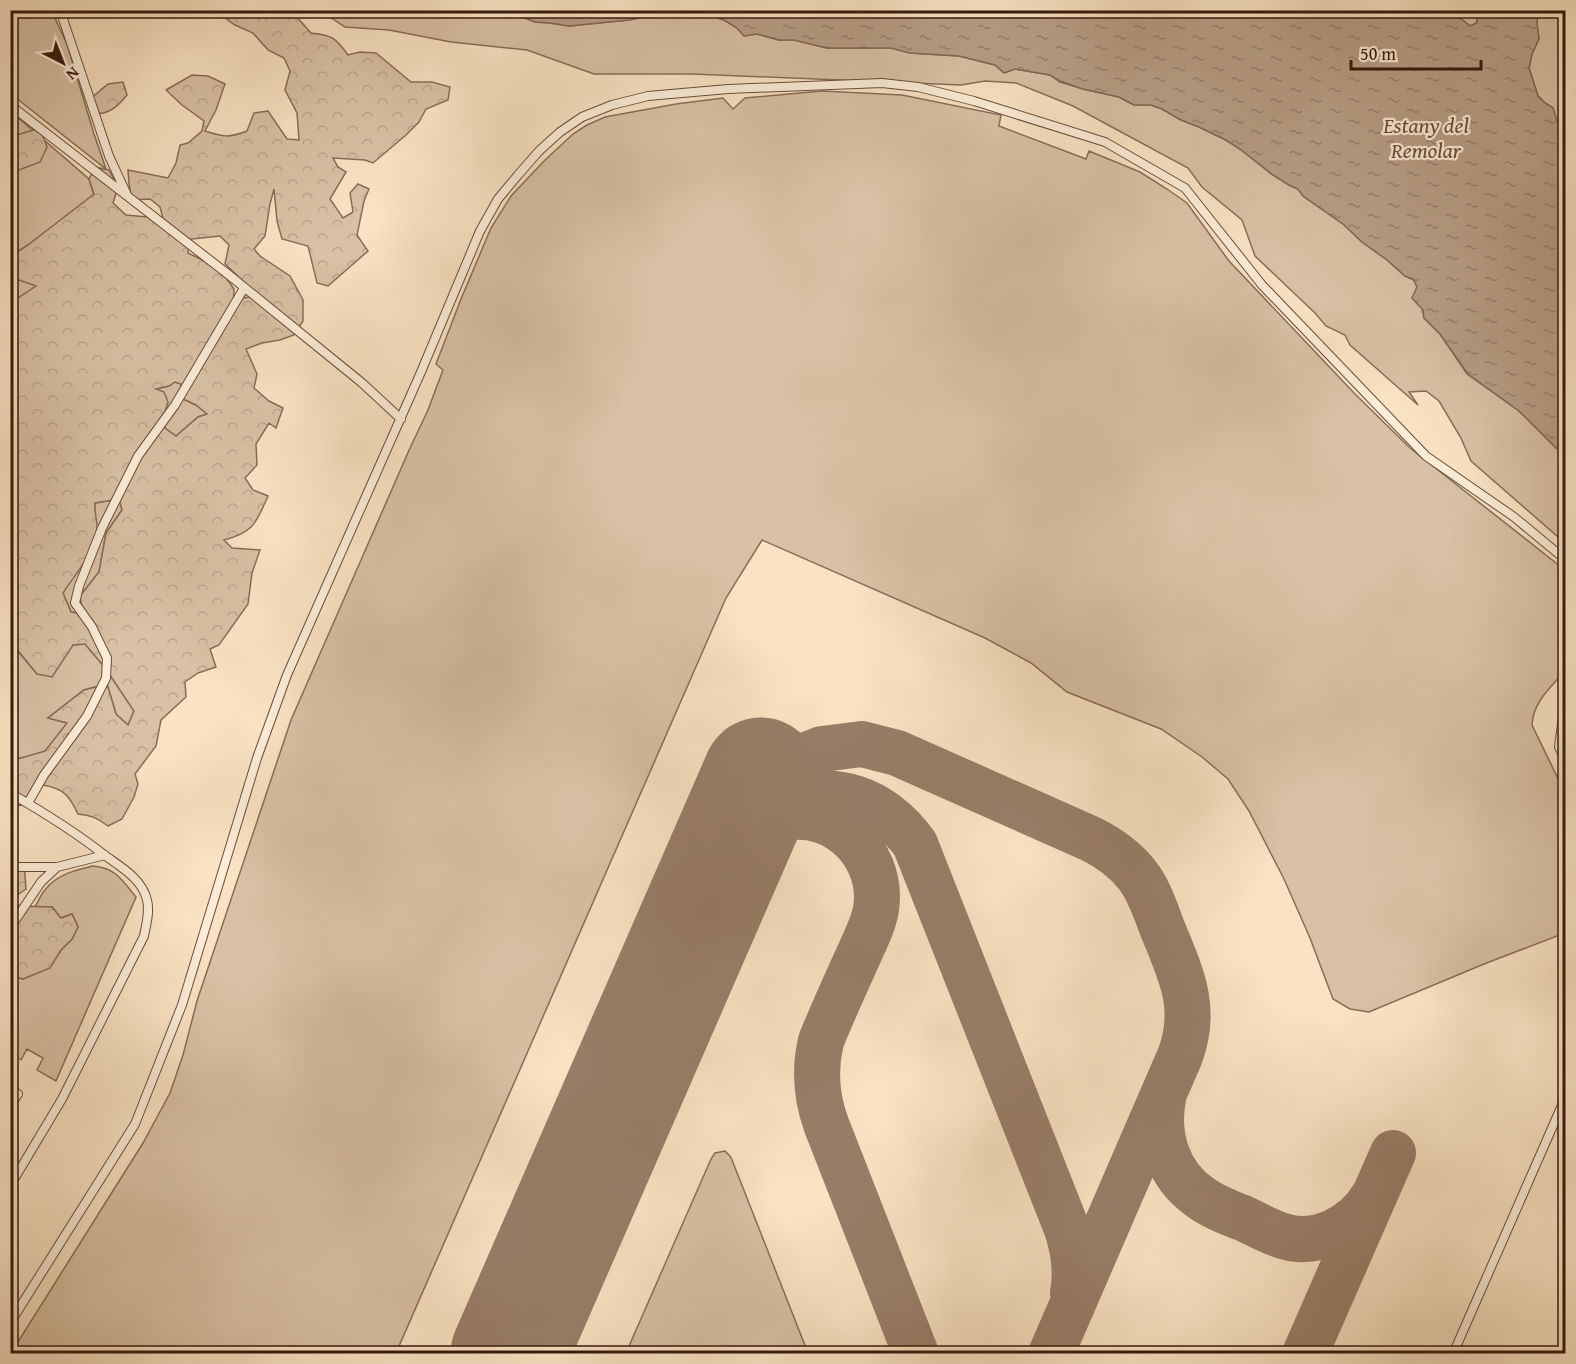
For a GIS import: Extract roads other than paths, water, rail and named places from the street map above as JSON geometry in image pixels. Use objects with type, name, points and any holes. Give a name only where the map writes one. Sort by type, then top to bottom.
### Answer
[{"type":"lane","points":[[60,10],[109,156],[127,196]]},
{"type":"lane","points":[[10,1323],[135,1124],[182,1005],[257,758],[287,675],[480,231],[498,199],[539,151],[560,132],[582,117],[612,105],[648,96],[739,88],[891,84],[918,87],[974,101],[1105,142],[1185,188],[1262,285],[1426,456],[1514,518],[1566,560]]},
{"type":"lane","points":[[10,105],[361,382],[400,419]]},
{"type":"lane","points":[[10,117],[21,113]]},
{"type":"lane","points":[[28,803],[44,775],[87,716],[106,678],[107,658],[92,627],[75,603],[79,586],[102,528],[138,456],[175,405],[244,288]]},
{"type":"lane","points":[[1566,694],[1559,747],[1566,761]]},
{"type":"lane","points":[[10,793],[87,840],[128,872],[147,899],[148,914],[144,936],[62,1099],[10,1186]]},
{"type":"lane","points":[[10,867],[57,867],[105,855]]},
{"type":"lane","points":[[10,928],[40,882],[57,867]]},
{"type":"lane","points":[[10,1089],[18,1094],[10,1107]]},
{"type":"lane","points":[[1453,1353],[1566,1096]]},
{"type":"water","points":[[507,11],[671,11],[629,20],[569,26],[535,22]]},
{"type":"water","name":"Estany del Remolar","points":[[671,11],[1451,11],[1470,26],[1477,23],[1474,11],[1538,11],[1539,39],[1529,68],[1538,96],[1553,108],[1565,153],[1565,453],[1556,448],[1519,411],[1468,374],[1440,334],[1424,318],[1423,310],[1412,298],[1417,287],[1414,280],[1405,276],[1343,224],[1303,196],[1298,189],[1273,175],[1226,140],[1162,109],[1151,105],[1134,105],[1119,97],[1083,89],[1050,75],[1015,69],[1004,73],[995,65],[959,56],[910,53],[891,48],[827,48],[757,34],[744,36],[737,28],[724,20],[699,12]]}]
